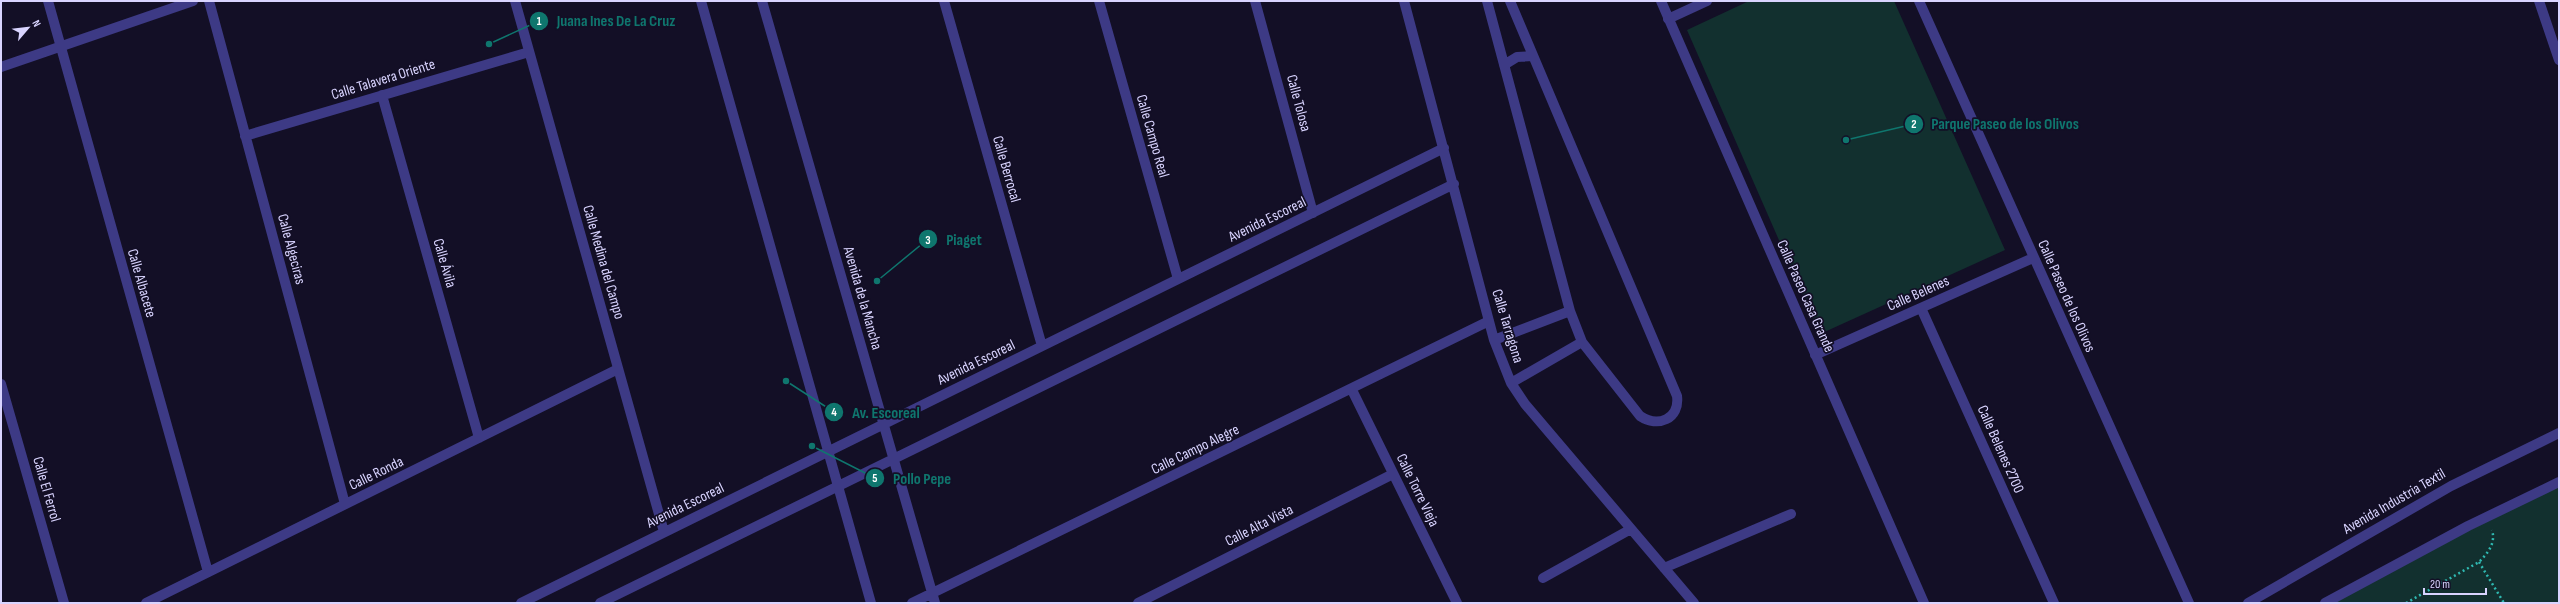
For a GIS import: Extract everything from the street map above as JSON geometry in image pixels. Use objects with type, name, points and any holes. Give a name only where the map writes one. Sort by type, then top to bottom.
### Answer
[{"type":"street","name":"Calle Albacete","points":[[48,1],[208,572]]},
{"type":"street","points":[[1,67],[193,1]]},
{"type":"street","name":"Calle Algeciras","points":[[209,1],[346,504]]},
{"type":"street","name":"Calle Medina del Campo","points":[[515,1],[664,532]]},
{"type":"street","points":[[701,1],[871,603]]},
{"type":"street","name":"Avenida de la Mancha","points":[[762,1],[934,598]]},
{"type":"street","name":"Calle Berrocal","points":[[944,1],[1042,346]]},
{"type":"street","name":"Calle Campo Real","points":[[1099,1],[1178,279]]},
{"type":"street","name":"Calle Tolosa","points":[[1255,1],[1313,213]]},
{"type":"street","name":"Calle Tarragona","points":[[1404,1],[1454,184],[1494,340],[1511,383],[1525,404],[1694,603]]},
{"type":"street","points":[[1487,1],[1570,311],[1582,342],[1640,416],[1653,422],[1661,422],[1673,415],[1678,402],[1673,384],[1510,1]]},
{"type":"street","name":"Calle Paseo Casa Grande","points":[[1660,1],[1924,603]]},
{"type":"street","points":[[1668,18],[1707,1]]},
{"type":"street","name":"Calle Paseo de los Olivos","points":[[1919,1],[2189,603]]},
{"type":"street","points":[[2539,1],[2559,60]]},
{"type":"street","name":"Calle Talavera Oriente","points":[[245,136],[529,52]]},
{"type":"street","points":[[1504,65],[1517,57],[1533,56]]},
{"type":"street","name":"Calle Ávila","points":[[382,95],[479,438]]},
{"type":"street","name":"Avenida Escoreal","points":[[521,603],[1444,148]]},
{"type":"street","points":[[600,603],[1454,184]]},
{"type":"street","name":"Calle Belenes","points":[[1815,355],[2033,258]]},
{"type":"street","name":"Calle Belenes 2700","points":[[1920,308],[2054,603]]},
{"type":"street","points":[[1494,340],[1570,311]]},
{"type":"street","name":"Calle Campo Alegre","points":[[912,603],[934,598],[1489,321]]},
{"type":"street","points":[[1511,383],[1582,342]]},
{"type":"street","name":"Calle Ronda","points":[[146,603],[618,369]]},
{"type":"street","name":"Calle El Ferrol","points":[[1,384],[64,603]]},
{"type":"street","name":"Calle Torre Vieja","points":[[1352,390],[1457,603]]},
{"type":"street","name":"Avenida Industria Textil","points":[[2248,603],[2451,486],[2559,433]]},
{"type":"street","name":"Calle Alta Vista","points":[[1138,603],[1393,474]]},
{"type":"street","points":[[2325,603],[2489,516],[2559,482]]},
{"type":"street","points":[[1664,568],[1791,514]]},
{"type":"street","points":[[1544,578],[1631,529]]},
{"type":"path","points":[[2406,603],[2479,562],[2488,553],[2494,538],[2489,516]]},
{"type":"path","points":[[2479,562],[2504,603]]},
{"type":"green space","points":[[1749,1],[1894,1],[2005,250],[1820,334],[1687,30]]},
{"type":"green space","points":[[2559,485],[2559,603],[2326,603]]},
{"type":"place","name":"Juana Ines De La Cruz","points":[[489,44]]},
{"type":"place","name":"Parque Paseo de los Olivos","points":[[1846,140]]},
{"type":"place","name":"Piaget","points":[[877,281]]},
{"type":"place","name":"Av. Escoreal","points":[[786,381]]},
{"type":"place","name":"Pollo Pepe","points":[[812,446]]}]
